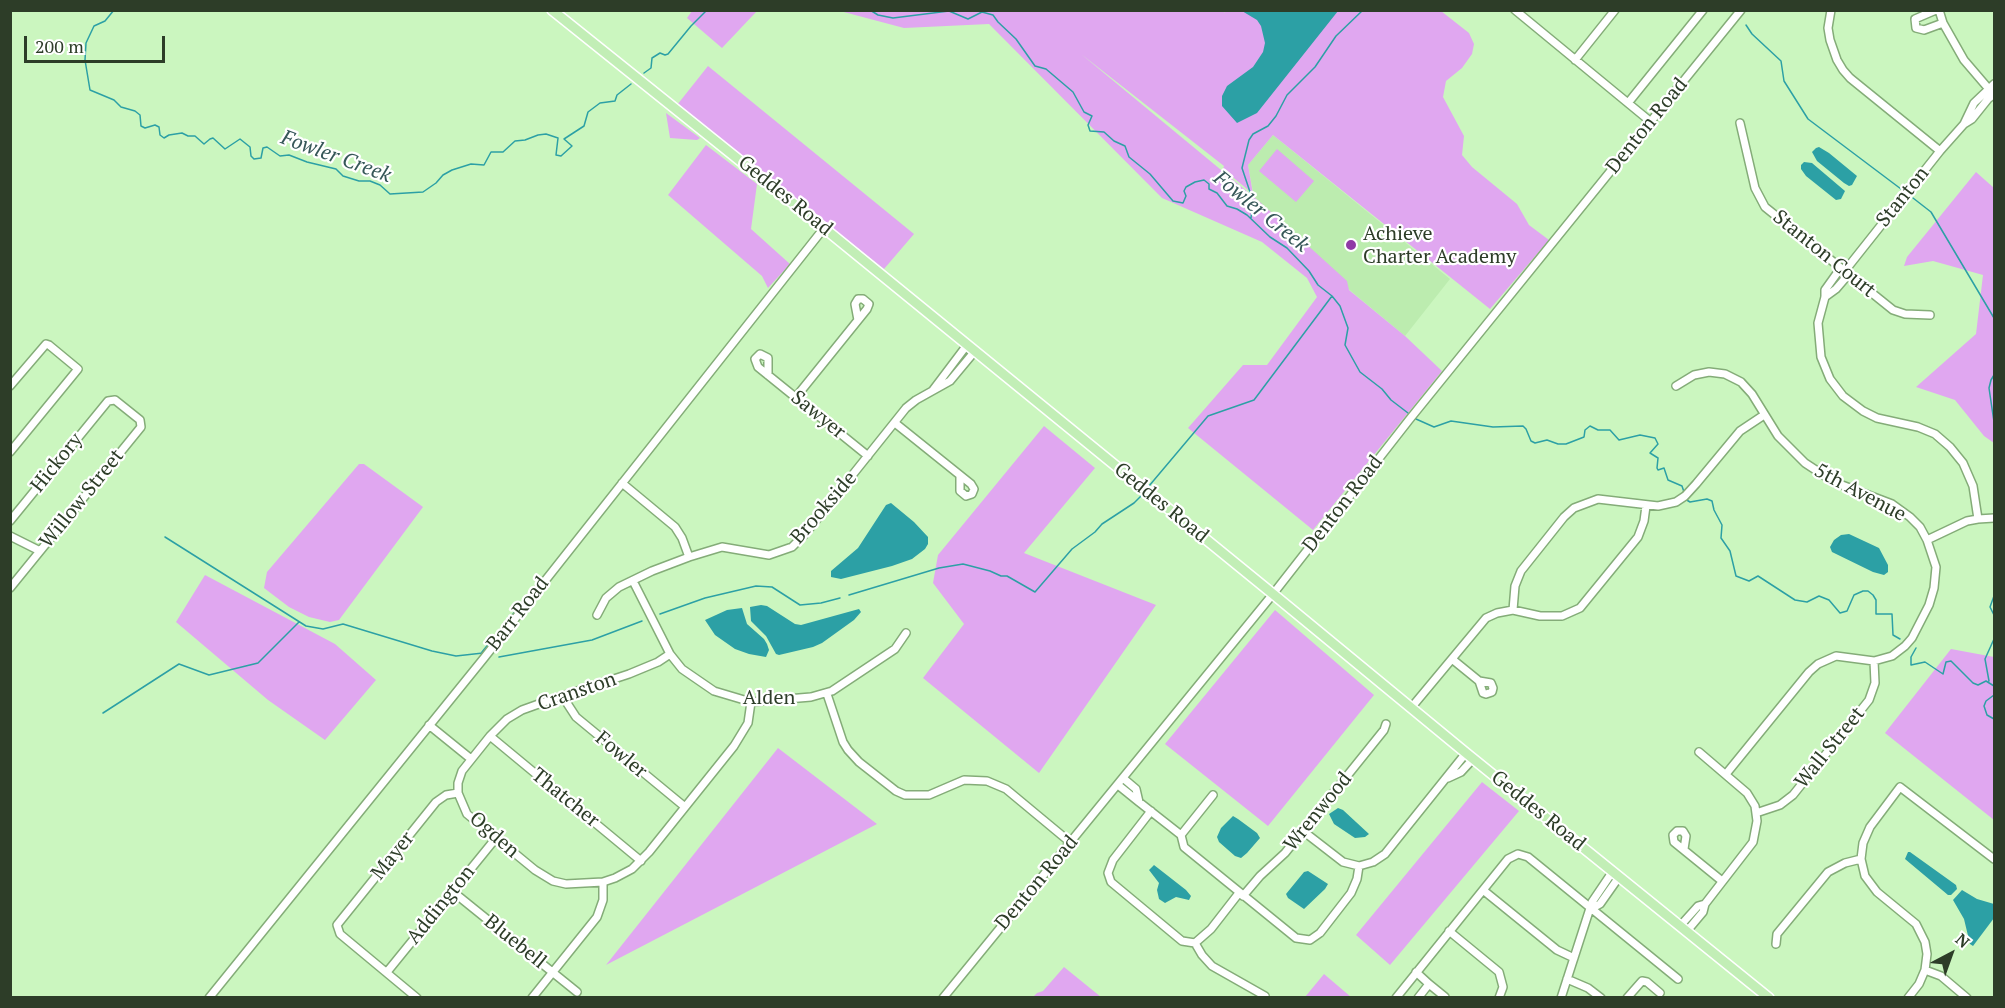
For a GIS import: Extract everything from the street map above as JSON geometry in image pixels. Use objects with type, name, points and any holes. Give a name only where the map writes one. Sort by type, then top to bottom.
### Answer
[{"type":"main road","name":"Geddes Road","points":[[552,10],[824,228],[1770,998]]},
{"type":"street","points":[[1515,10],[1651,122]]},
{"type":"street","points":[[1575,60],[1615,10]]},
{"type":"street","points":[[1628,103],[1703,10]]},
{"type":"street","name":"Denton Road","points":[[943,998],[1274,594],[1409,420],[1741,10]]},
{"type":"street","points":[[1831,10],[1828,28],[1832,50],[1843,70],[1940,151]]},
{"type":"street","points":[[1943,23],[1924,30],[1916,28],[1915,19],[1938,10],[1964,60],[1992,86],[1994,95],[1964,124]]},
{"type":"street","points":[[1964,124],[1974,103],[1992,86]]},
{"type":"street","name":"Stanton Court","points":[[1740,123],[1755,188],[1761,201],[1776,217],[1893,310],[1905,314],[1930,315]]},
{"type":"street","name":"Stanton","points":[[1964,124],[1844,272],[1827,284],[1819,316],[1818,335],[1821,357],[1833,384],[1843,396],[1877,418],[1918,427],[1935,435],[1950,447],[1963,463],[1973,486],[1978,519]]},
{"type":"street","name":"Barr Road","points":[[209,998],[824,228]]},
{"type":"street","points":[[796,397],[858,320]]},
{"type":"street","points":[[10,386],[46,344],[78,369],[10,452]]},
{"type":"street","name":"Brookside","points":[[597,615],[610,594],[633,581],[689,557],[722,547],[762,555],[776,554],[792,547],[806,533],[910,404],[950,381],[971,348]]},
{"type":"street","name":"5th Avenue","points":[[1676,386],[1699,374],[1714,372],[1725,374],[1745,386],[1784,444],[1805,463],[1834,482],[1899,508],[1920,526],[1928,540],[1936,567],[1934,588],[1929,605],[1912,638],[1905,646],[1892,656],[1874,661]]},
{"type":"street","name":"Sawyer","points":[[768,375],[868,456]]},
{"type":"street","name":"Hickory","points":[[10,521],[109,400],[113,399],[129,411]]},
{"type":"street","name":"Willow Street","points":[[10,588],[141,427],[140,420],[129,411]]},
{"type":"street","points":[[1513,610],[1515,586],[1521,571],[1564,517],[1574,508],[1589,501],[1606,499],[1646,506],[1665,505],[1681,499],[1740,431],[1764,415]]},
{"type":"street","points":[[895,423],[960,476]]},
{"type":"street","points":[[622,483],[675,527],[689,557]]},
{"type":"street","points":[[1411,708],[1486,618],[1513,610],[1556,617],[1575,612],[1638,537],[1644,521],[1646,506]]},
{"type":"street","points":[[1928,540],[1955,526],[1978,519],[1995,518]]},
{"type":"street","points":[[10,536],[40,551]]},
{"type":"street","name":"Alden","points":[[633,581],[670,654],[682,669],[700,683],[724,695],[751,702],[778,701],[827,694],[895,649],[906,633]]},
{"type":"street","name":"Cranston","points":[[490,736],[514,715],[589,686],[629,674],[658,662],[670,654]]},
{"type":"street","points":[[1726,774],[1815,667],[1836,657],[1874,661]]},
{"type":"street","points":[[1452,659],[1479,681]]},
{"type":"street","name":"Wall Street","points":[[1756,813],[1780,806],[1793,795],[1869,700],[1875,683],[1874,661]]},
{"type":"street","points":[[827,694],[848,750],[859,762],[896,791],[905,795],[929,795],[964,780],[987,780],[1006,789],[1071,843]]},
{"type":"street","name":"Fowler","points":[[563,697],[576,717],[685,807]]},
{"type":"street","points":[[532,998],[599,913],[603,900],[603,882],[628,872],[641,861],[742,736],[750,716],[751,702]]},
{"type":"street","name":"Wrenwood","points":[[1195,943],[1241,894],[1285,853],[1384,730],[1386,724]]},
{"type":"street","points":[[429,725],[471,759]]},
{"type":"street","name":"Ogden","points":[[490,736],[459,777],[458,793],[467,814],[535,870],[553,881],[566,884],[603,882]]},
{"type":"street","name":"Thatcher","points":[[490,736],[641,861]]},
{"type":"street","points":[[1683,929],[1703,912],[1705,904],[1753,842],[1757,827],[1755,806],[1748,793],[1699,752]]},
{"type":"street","points":[[1303,831],[1339,860],[1348,864],[1359,866],[1373,862],[1385,854],[1446,779],[1461,772],[1470,756]]},
{"type":"street","points":[[1123,778],[1138,793],[1139,802]]},
{"type":"street","points":[[1118,785],[1181,835],[1184,847],[1293,936],[1300,939],[1310,940],[1320,933],[1351,893],[1356,884],[1359,866]]},
{"type":"street","points":[[1908,998],[1919,984],[1925,970],[1926,949],[1920,931],[1910,918],[1872,887],[1865,876],[1860,859],[1868,832],[1900,787],[1995,860]]},
{"type":"street","name":"Mayer","points":[[387,972],[340,934],[337,925],[436,802],[446,795],[458,793]]},
{"type":"street","points":[[1181,835],[1213,795]]},
{"type":"street","points":[[1151,811],[1113,860],[1109,868],[1109,878],[1114,886],[1182,941],[1195,943],[1212,966],[1265,996]]},
{"type":"street","name":"Addington","points":[[387,972],[496,838]]},
{"type":"street","points":[[1684,849],[1722,881]]},
{"type":"street","points":[[1396,998],[1510,857],[1518,854],[1528,857],[1678,979]]},
{"type":"street","points":[[1776,944],[1777,934],[1823,878],[1840,865],[1860,859]]},
{"type":"street","points":[[1561,998],[1591,909],[1600,904],[1616,874]]},
{"type":"street","points":[[1483,890],[1557,950],[1574,958]]},
{"type":"street","name":"Bluebell","points":[[452,891],[577,992]]},
{"type":"street","points":[[1449,931],[1499,972],[1503,983],[1499,998]]},
{"type":"street","points":[[1925,970],[1941,976],[1967,998]]},
{"type":"street","points":[[387,972],[417,998]]},
{"type":"street","points":[[1416,972],[1445,997]]},
{"type":"street","points":[[1567,979],[1588,988],[1601,998]]},
{"type":"street","points":[[1627,998],[1642,981],[1660,993]]},
{"type":"street","points":[[1418,998],[1429,984]]},
{"type":"shaded area","points":[[1222,10],[1225,13],[1224,11],[1441,11],[1469,33],[1474,44],[1472,54],[1462,68],[1446,81],[1443,97],[1464,136],[1462,155],[1472,167],[1517,204],[1529,225],[1549,240],[1490,309],[1273,135],[1248,165],[1253,194],[1223,169],[1224,166],[1081,54],[1261,203],[1347,281],[1349,290],[1405,336],[1442,371],[1313,530],[1188,428],[1243,365],[1267,365],[1317,297],[1307,278],[1262,242],[1162,198],[989,24],[904,28],[840,11]]},
{"type":"shaded area","points":[[692,11],[757,11],[722,48],[687,18]]},
{"type":"shaded area","points":[[708,66],[914,234],[884,269],[677,105]]},
{"type":"shaded area","points":[[666,113],[700,138],[697,140],[670,138]]},
{"type":"shaded area","name":"Achieve Charter Academy","points":[[1273,135],[1450,279],[1405,336],[1257,213],[1248,165]]},
{"type":"shaded area","points":[[706,145],[757,184],[751,229],[790,264],[768,288],[762,276],[668,195]]},
{"type":"shaded area","points":[[1277,149],[1314,181],[1296,202],[1259,171]]},
{"type":"shaded area","points":[[1976,172],[1994,188],[1994,443],[1984,436],[1955,400],[1916,387],[1976,334],[1983,275],[1933,261],[1904,266],[1907,257]]},
{"type":"shaded area","points":[[1044,426],[1095,468],[1024,553],[1156,605],[1039,773],[923,678],[964,624],[933,583],[938,555]]},
{"type":"shaded area","points":[[359,464],[364,464],[423,507],[339,620],[330,622],[309,617],[289,607],[264,588],[267,572]]},
{"type":"shaded area","points":[[205,575],[335,644],[376,680],[325,740],[268,700],[176,622]]},
{"type":"shaded area","points":[[1275,610],[1374,695],[1268,826],[1165,744]]},
{"type":"shaded area","points":[[1951,649],[1994,657],[1994,820],[1885,733]]},
{"type":"shaded area","points":[[778,748],[877,824],[606,965]]},
{"type":"shaded area","points":[[1482,782],[1519,811],[1390,965],[1356,935]]},
{"type":"shaded area","points":[[1064,967],[1101,997],[1033,997],[1043,991]]},
{"type":"shaded area","points":[[1324,974],[1351,997],[1305,997]]},
{"type":"water","points":[[1242,11],[1338,11],[1257,113],[1237,123],[1222,106],[1222,96],[1227,86],[1253,67],[1263,52],[1265,43],[1261,26],[1257,20]]},
{"type":"water","points":[[1819,147],[1857,176],[1852,185],[1844,183],[1817,161],[1812,152]]},
{"type":"water","points":[[1804,162],[1812,163],[1845,191],[1841,199],[1836,200],[1806,176],[1801,169]]},
{"type":"water","points":[[891,503],[928,537],[925,549],[912,559],[892,566],[841,579],[831,577],[831,571],[858,548],[886,505]]},
{"type":"water","points":[[1849,534],[1879,548],[1888,565],[1888,572],[1884,575],[1873,572],[1832,552],[1830,547],[1834,540],[1841,535]]},
{"type":"water","points":[[761,605],[801,625],[859,609],[861,612],[854,620],[822,643],[779,655],[776,654],[766,636],[751,621],[750,607]]},
{"type":"water","points":[[742,608],[747,624],[767,644],[769,650],[766,657],[735,649],[715,635],[705,620],[727,610]]},
{"type":"water","points":[[1338,808],[1369,834],[1355,838],[1334,824],[1329,814]]},
{"type":"water","points":[[1233,816],[1257,833],[1260,838],[1241,858],[1235,856],[1219,842],[1217,837],[1221,828]]},
{"type":"water","points":[[1908,852],[1956,885],[1957,889],[1948,895],[1905,859]]},
{"type":"water","points":[[1154,865],[1186,890],[1191,896],[1189,900],[1176,897],[1165,903],[1159,899],[1157,890],[1159,883],[1149,870]]},
{"type":"water","points":[[1308,871],[1328,884],[1304,909],[1286,894],[1304,872]]},
{"type":"water","points":[[1962,890],[1977,899],[1994,904],[1994,918],[1973,946],[1970,944],[1964,919],[1953,900]]},
{"type":"waterway","name":"Fowler Creek","points":[[114,10],[105,21],[94,26],[86,43],[85,60],[90,90],[114,100],[121,107],[135,111],[140,115],[141,126],[159,127],[160,135],[164,138],[182,133],[195,136],[204,144],[213,138],[225,149],[240,139],[250,147],[251,156],[254,159],[261,158],[263,148],[267,147],[280,156],[289,155],[336,169],[343,176],[359,181],[370,181],[380,185],[390,194],[423,192],[452,170],[471,164],[484,165],[491,152],[503,152],[515,141],[538,135],[546,134],[558,138],[556,155],[561,156],[572,146],[564,139],[584,126],[588,112],[600,103],[615,101],[617,95],[631,84]]},
{"type":"waterway","name":"Fowler Creek","points":[[644,73],[651,68],[652,58],[660,53],[668,54],[707,10]]},
{"type":"waterway","name":"Fowler Creek","points":[[870,10],[878,15],[893,18],[949,11],[968,19],[982,12],[993,15],[1016,39],[1035,66],[1046,69],[1073,92],[1084,112],[1092,116],[1088,125],[1090,131],[1104,132],[1114,141],[1125,146],[1129,157],[1150,174],[1173,201],[1183,203],[1186,187],[1204,180],[1209,184],[1209,189],[1217,193],[1227,206],[1247,215],[1270,237],[1287,248],[1309,271],[1318,285],[1340,306],[1348,328],[1345,345],[1360,372],[1408,413]]},
{"type":"waterway","points":[[1251,218],[1253,201],[1242,168],[1249,140],[1253,134],[1268,126],[1287,95],[1315,67],[1336,36],[1363,10]]},
{"type":"waterway","points":[[1746,25],[1752,34],[1781,61],[1784,81],[1808,119],[1901,189]]},
{"type":"waterway","points":[[1913,198],[1931,212],[1994,318]]},
{"type":"waterway","points":[[1149,486],[1208,416],[1254,400],[1332,296]]},
{"type":"waterway","points":[[1994,375],[1989,388],[1994,422]]},
{"type":"waterway","name":"Fowler Creek","points":[[1416,419],[1434,427],[1451,421],[1493,427],[1523,426],[1531,441],[1535,443],[1547,440],[1566,444],[1584,437],[1585,430],[1590,426],[1598,430],[1610,430],[1619,440],[1640,435],[1655,438],[1658,444],[1650,453],[1658,458],[1658,470],[1664,468],[1668,480],[1682,486],[1684,492]]},
{"type":"waterway","points":[[849,595],[939,568],[963,564],[1007,576],[1035,592],[1072,549],[1142,495]]},
{"type":"waterway","name":"Fowler Creek","points":[[1685,499],[1690,502],[1707,499],[1712,501],[1722,525],[1721,538],[1730,551],[1736,576],[1749,581],[1758,576],[1795,600],[1807,602],[1819,596],[1829,600],[1840,613],[1847,611],[1854,595],[1868,591],[1876,600],[1876,614],[1892,614],[1893,635],[1900,639]]},
{"type":"waterway","points":[[165,537],[306,626],[323,629],[343,624],[456,656],[483,653]]},
{"type":"waterway","points":[[660,614],[705,598],[756,586],[772,587],[800,605],[840,598]]},
{"type":"waterway","points":[[1994,596],[1990,607],[1994,615]]},
{"type":"waterway","points":[[482,652],[522,603]]},
{"type":"waterway","points":[[499,657],[592,640],[642,621]]},
{"type":"waterway","points":[[103,713],[179,664],[209,675],[258,663],[299,622]]},
{"type":"waterway","points":[[1989,681],[1985,659],[1994,639]]},
{"type":"waterway","name":"Fowler Creek","points":[[1916,648],[1911,657],[1911,665],[1925,662],[1943,674],[1946,662],[1951,661],[1973,683],[1978,685],[1986,681],[1994,686]]},
{"type":"waterway","name":"Fowler Creek","points":[[1994,695],[1986,701],[1984,706],[1987,715],[1994,719]]},
{"type":"place","name":"Achieve Charter Academy","points":[[1351,245]]}]
